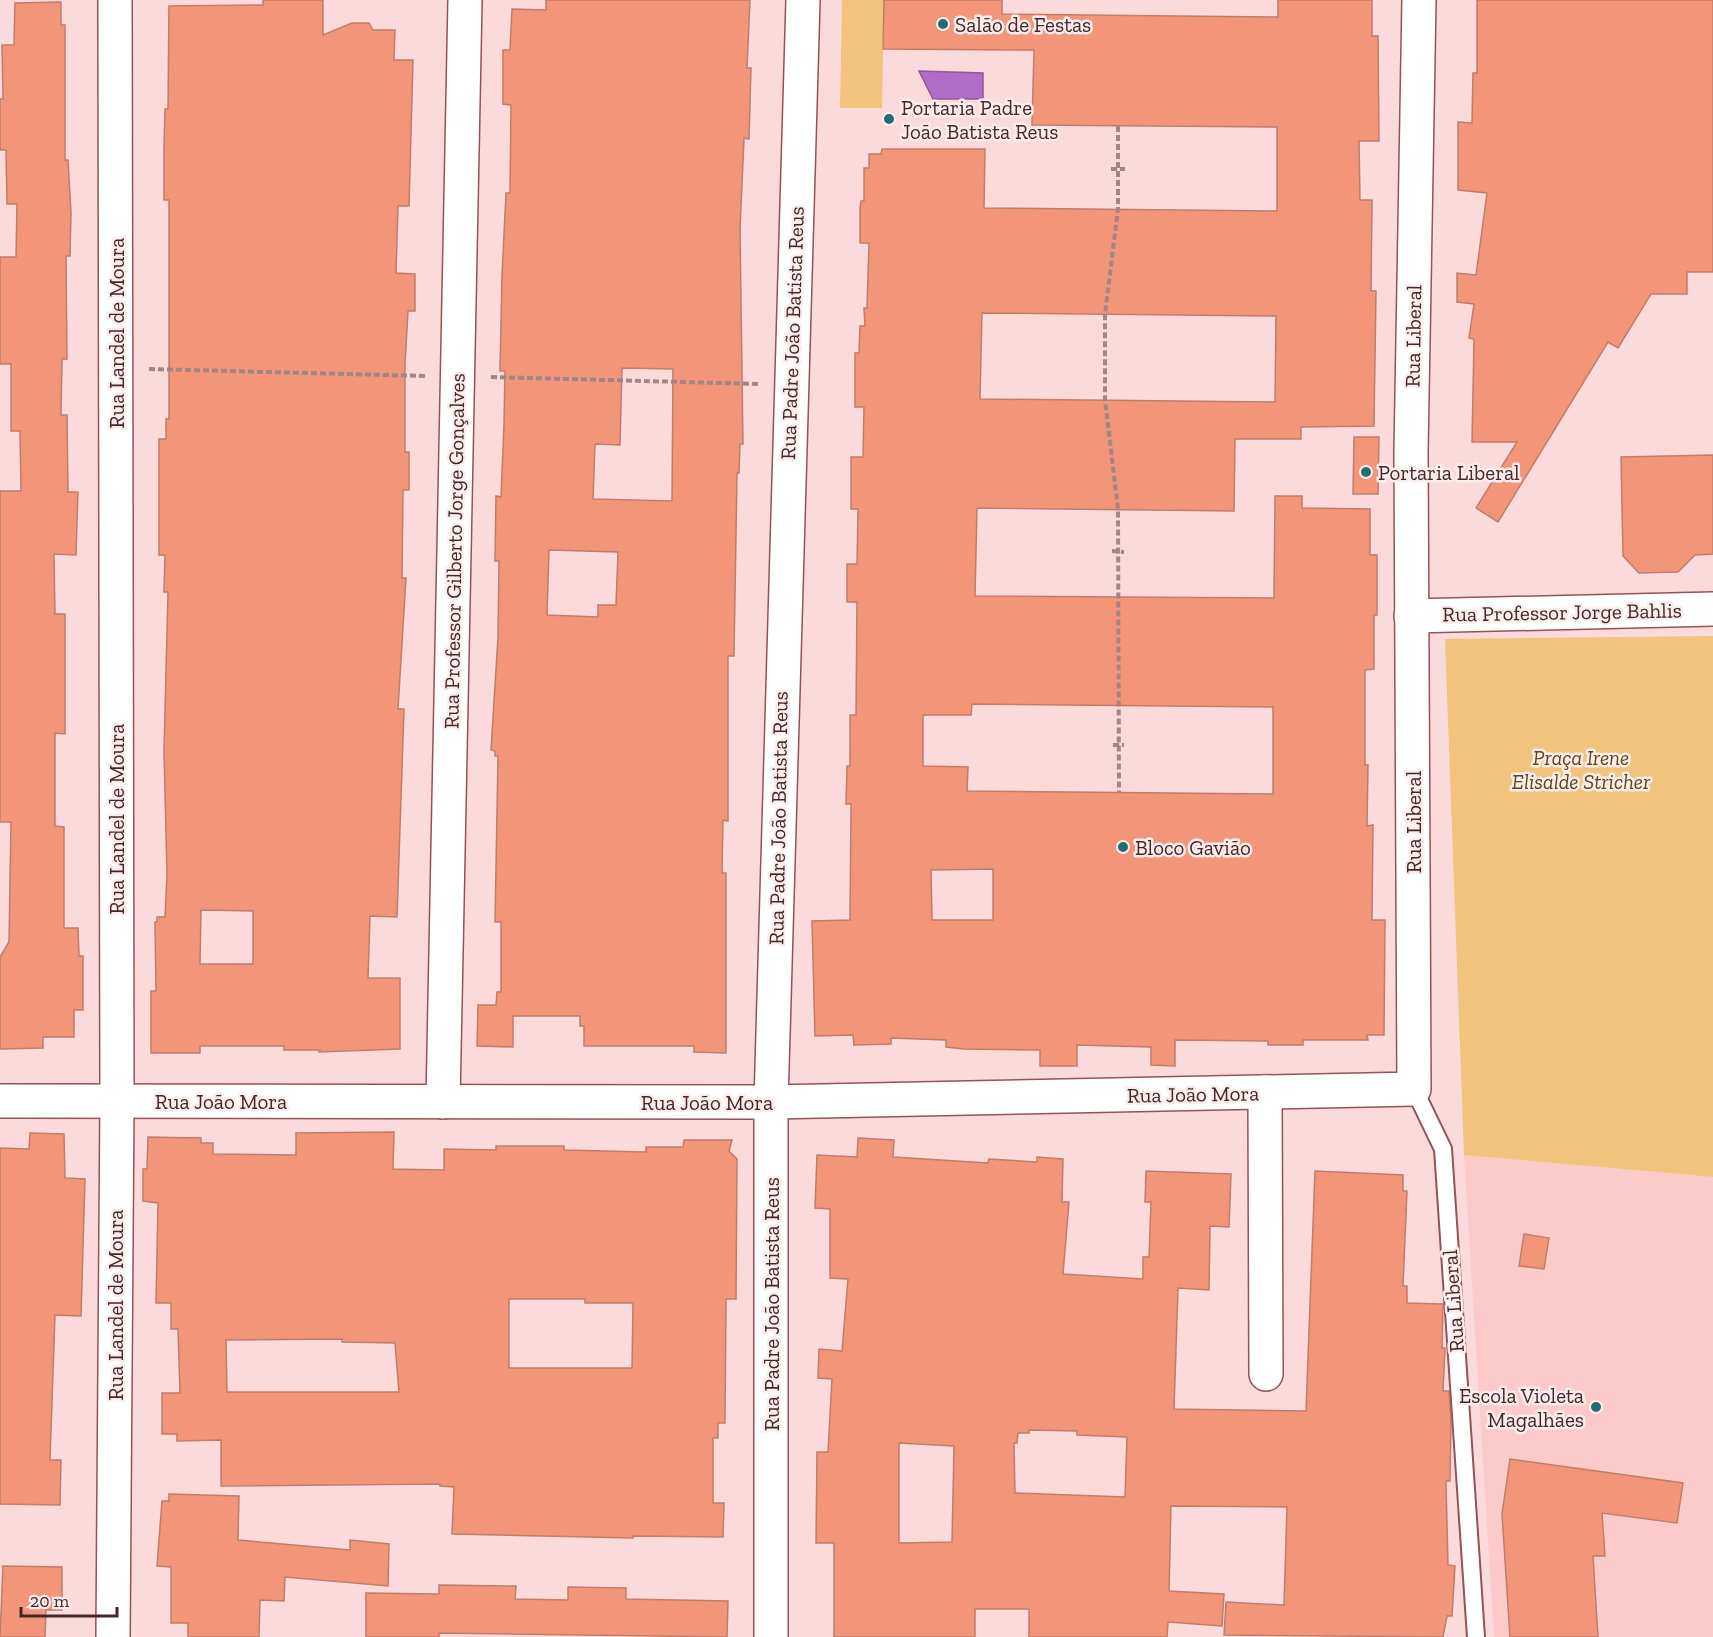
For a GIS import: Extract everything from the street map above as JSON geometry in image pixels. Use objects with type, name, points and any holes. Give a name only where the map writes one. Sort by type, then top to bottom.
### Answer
[{"type":"street","name":"Rua Landel de Moura","points":[[113,1637],[117,1101],[115,0]]},
{"type":"street","name":"Rua Professor Gilberto Jorge Gonçalves","points":[[443,1102],[465,0]]},
{"type":"street","name":"Rua Padre João Batista Reus","points":[[771,1637],[771,1102],[790,385],[803,0]]},
{"type":"street","name":"Rua Liberal","points":[[1414,1089],[1411,452],[1419,0]]},
{"type":"street","name":"Rua Professor Jorge Bahlis","points":[[1412,616],[1713,609]]},
{"type":"street","name":"Rua João Mora","points":[[0,1101],[771,1102],[1414,1089]]},
{"type":"street","points":[[1265,1092],[1266,1374]]},
{"type":"lane","name":"Rua Liberal","points":[[1414,1089],[1443,1149],[1476,1637]]},
{"type":"path","points":[[1118,126],[1118,209],[1105,325],[1105,400],[1118,509],[1116,745],[1119,792]]},
{"type":"path","points":[[1111,169],[1125,169]]},
{"type":"path","points":[[116,369],[790,385]]},
{"type":"path","points":[[1112,551],[1124,552]]},
{"type":"path","points":[[1116,745],[1124,745]]},
{"type":"shaded area","points":[[919,71],[983,73],[983,99],[933,99]]},
{"type":"shaded area","name":"Escola Violeta Magalhães","points":[[1464,1155],[1713,1177],[1713,1637],[1494,1637]]},
{"type":"green space","points":[[842,0],[884,0],[882,108],[840,108]]},
{"type":"green space","name":"Praça Irene Elisalde Stricher","points":[[1713,636],[1713,1177],[1464,1155],[1445,639]]},
{"type":"building","points":[[263,0],[323,0],[323,35],[352,23],[369,23],[373,30],[395,30],[394,60],[413,60],[409,206],[398,206],[396,273],[415,274],[415,311],[408,311],[405,364],[405,452],[409,452],[409,490],[403,490],[402,578],[406,578],[398,709],[404,709],[397,917],[370,916],[368,978],[400,978],[400,1049],[319,1052],[320,1050],[284,1050],[284,1046],[200,1046],[200,1053],[151,1053],[151,991],[156,991],[155,922],[157,922],[157,917],[165,917],[167,875],[164,751],[168,592],[164,592],[165,555],[159,555],[159,439],[166,439],[166,419],[169,419],[169,200],[164,200],[164,147],[165,109],[168,109],[169,6],[263,5]],"holes":[[[201,910],[253,911],[253,964],[200,964]]]},
{"type":"building","points":[[546,0],[750,0],[747,68],[751,68],[749,139],[744,138],[740,230],[743,444],[740,444],[739,473],[737,473],[734,656],[728,656],[728,821],[723,820],[722,873],[726,873],[726,1053],[694,1052],[694,1046],[584,1046],[584,1026],[580,1026],[580,1016],[513,1016],[513,1047],[477,1046],[478,1005],[496,1005],[497,992],[501,992],[501,922],[495,922],[498,756],[495,756],[495,751],[491,750],[498,637],[499,561],[495,561],[496,496],[501,497],[504,424],[505,371],[500,371],[502,276],[506,193],[510,193],[511,105],[503,104],[503,50],[510,50],[512,9],[546,10]],"holes":[[[622,368],[673,369],[672,501],[593,499],[595,444],[620,445]],[[549,550],[618,552],[616,605],[598,605],[598,617],[547,615]]]},
{"type":"building","points":[[884,0],[1002,0],[1002,14],[1278,17],[1278,0],[1372,0],[1372,36],[1378,36],[1379,141],[1359,141],[1360,200],[1372,200],[1371,291],[1376,291],[1374,426],[1301,427],[1301,439],[1235,439],[1234,511],[977,508],[975,596],[1274,598],[1275,496],[1302,496],[1302,508],[1370,509],[1370,555],[1377,555],[1377,615],[1374,615],[1374,669],[1365,670],[1365,765],[1368,765],[1367,826],[1373,825],[1372,920],[1385,920],[1384,1035],[1367,1035],[1368,1040],[1303,1040],[1303,1045],[1268,1045],[1268,1041],[1175,1040],[1175,1066],[1151,1065],[1151,1047],[1077,1045],[1077,1066],[1040,1066],[1040,1050],[964,1049],[946,1047],[946,1040],[891,1038],[891,1044],[854,1045],[853,1035],[815,1036],[812,921],[850,920],[851,804],[846,804],[847,766],[850,766],[850,715],[856,715],[857,602],[847,602],[847,564],[857,564],[858,509],[851,509],[851,457],[863,457],[864,407],[855,407],[855,353],[859,353],[860,326],[865,326],[864,308],[867,308],[869,243],[860,243],[860,208],[861,201],[864,201],[864,168],[869,168],[869,154],[881,154],[882,149],[985,149],[984,208],[1277,211],[1277,127],[1032,125],[1034,50],[883,49]],"holes":[[[982,313],[1276,316],[1275,402],[980,399]],[[972,704],[1273,707],[1273,794],[967,791],[968,767],[923,766],[923,715],[971,715]],[[993,869],[993,920],[932,920],[931,870]]]},
{"type":"building","points":[[1477,0],[1713,0],[1713,272],[1687,272],[1687,294],[1651,294],[1618,348],[1608,342],[1498,522],[1476,508],[1517,442],[1472,442],[1474,339],[1469,338],[1474,304],[1457,302],[1457,273],[1476,275],[1487,193],[1458,190],[1458,122],[1472,123],[1473,73],[1477,73]]},
{"type":"building","points":[[61,2],[61,25],[65,25],[65,160],[68,160],[71,213],[70,256],[66,256],[67,359],[62,359],[61,415],[67,415],[68,492],[78,492],[76,555],[54,554],[55,614],[65,614],[65,734],[55,733],[55,826],[64,827],[64,928],[78,928],[79,956],[83,956],[83,1010],[74,1010],[74,1037],[43,1037],[43,1048],[0,1049],[0,957],[9,942],[11,822],[0,822],[0,491],[21,491],[20,431],[11,431],[11,364],[0,364],[0,257],[16,257],[17,204],[7,204],[6,150],[0,150],[0,99],[3,99],[2,45],[14,45],[15,3]]},
{"type":"building","name":"Portaria Liberal","points":[[1354,437],[1379,437],[1378,494],[1353,494]]},
{"type":"building","points":[[1713,455],[1713,554],[1695,555],[1678,572],[1639,573],[1623,556],[1621,457]]},
{"type":"building","points":[[394,1132],[393,1169],[444,1170],[444,1149],[496,1150],[496,1146],[564,1146],[564,1150],[646,1152],[646,1147],[683,1147],[684,1140],[732,1140],[729,1151],[737,1159],[736,1299],[726,1299],[725,1423],[718,1423],[718,1438],[713,1438],[713,1503],[724,1503],[723,1537],[633,1536],[633,1538],[452,1534],[454,1487],[440,1486],[440,1484],[221,1486],[221,1440],[177,1441],[177,1434],[162,1434],[162,1393],[180,1393],[178,1329],[171,1329],[171,1303],[156,1303],[158,1203],[143,1201],[143,1169],[147,1169],[148,1137],[201,1138],[201,1143],[213,1143],[213,1154],[296,1155],[296,1133]],"holes":[[[509,1299],[585,1299],[585,1303],[633,1303],[632,1368],[509,1368]],[[342,1339],[342,1342],[395,1343],[399,1392],[227,1392],[226,1340]]]},
{"type":"building","points":[[30,1133],[64,1134],[65,1178],[85,1179],[81,1316],[55,1315],[50,1460],[61,1460],[60,1505],[0,1504],[0,1148],[29,1149]]},
{"type":"building","points":[[858,1138],[894,1140],[893,1157],[988,1163],[989,1159],[1037,1162],[1037,1157],[1063,1159],[1062,1202],[1069,1202],[1063,1274],[1143,1279],[1143,1257],[1149,1257],[1151,1202],[1145,1202],[1146,1171],[1231,1174],[1229,1227],[1210,1226],[1209,1290],[1178,1288],[1174,1409],[1306,1411],[1315,1171],[1403,1175],[1403,1191],[1407,1191],[1403,1286],[1407,1286],[1407,1303],[1443,1304],[1442,1348],[1445,1348],[1443,1391],[1449,1391],[1451,1419],[1450,1481],[1446,1481],[1448,1565],[1455,1566],[1452,1616],[1447,1616],[1443,1637],[1224,1635],[1226,1602],[1284,1605],[1287,1507],[1171,1506],[1169,1591],[1224,1594],[1222,1626],[1168,1622],[1167,1637],[1029,1637],[1029,1609],[975,1609],[975,1637],[834,1637],[834,1543],[816,1543],[817,1452],[828,1452],[832,1379],[818,1378],[819,1349],[842,1351],[848,1279],[830,1278],[830,1209],[815,1208],[817,1155],[857,1157]],"holes":[[[1029,1430],[1077,1431],[1077,1435],[1127,1437],[1125,1497],[1015,1493],[1014,1443],[1017,1443],[1018,1433],[1029,1433]],[[899,1443],[954,1446],[952,1542],[899,1543]]]},
{"type":"building","points":[[1524,1234],[1549,1238],[1544,1269],[1519,1266]]},
{"type":"building","points":[[1510,1459],[1683,1483],[1677,1523],[1602,1513],[1605,1556],[1593,1556],[1598,1637],[1510,1637],[1502,1514]]},
{"type":"building","points":[[169,1494],[239,1496],[238,1540],[350,1550],[350,1540],[389,1544],[388,1586],[285,1577],[284,1601],[260,1600],[259,1637],[188,1637],[188,1623],[171,1623],[171,1567],[157,1566],[162,1501],[169,1501]]},
{"type":"building","points":[[3,1566],[62,1567],[62,1610],[46,1610],[45,1637],[0,1637]]},
{"type":"building","points":[[439,1585],[516,1586],[515,1599],[568,1600],[568,1587],[626,1588],[626,1599],[728,1601],[727,1637],[439,1633],[439,1637],[366,1637],[366,1593],[439,1594]]},
{"type":"place","name":"Salão de Festas","points":[[943,24]]},
{"type":"place","name":"Portaria Padre João Batista Reus","points":[[889,119]]},
{"type":"place","name":"Portaria Liberal","points":[[1366,472]]},
{"type":"place","name":"Bloco Gavião","points":[[1123,847]]},
{"type":"place","name":"Escola Violeta Magalhães","points":[[1596,1407]]}]
